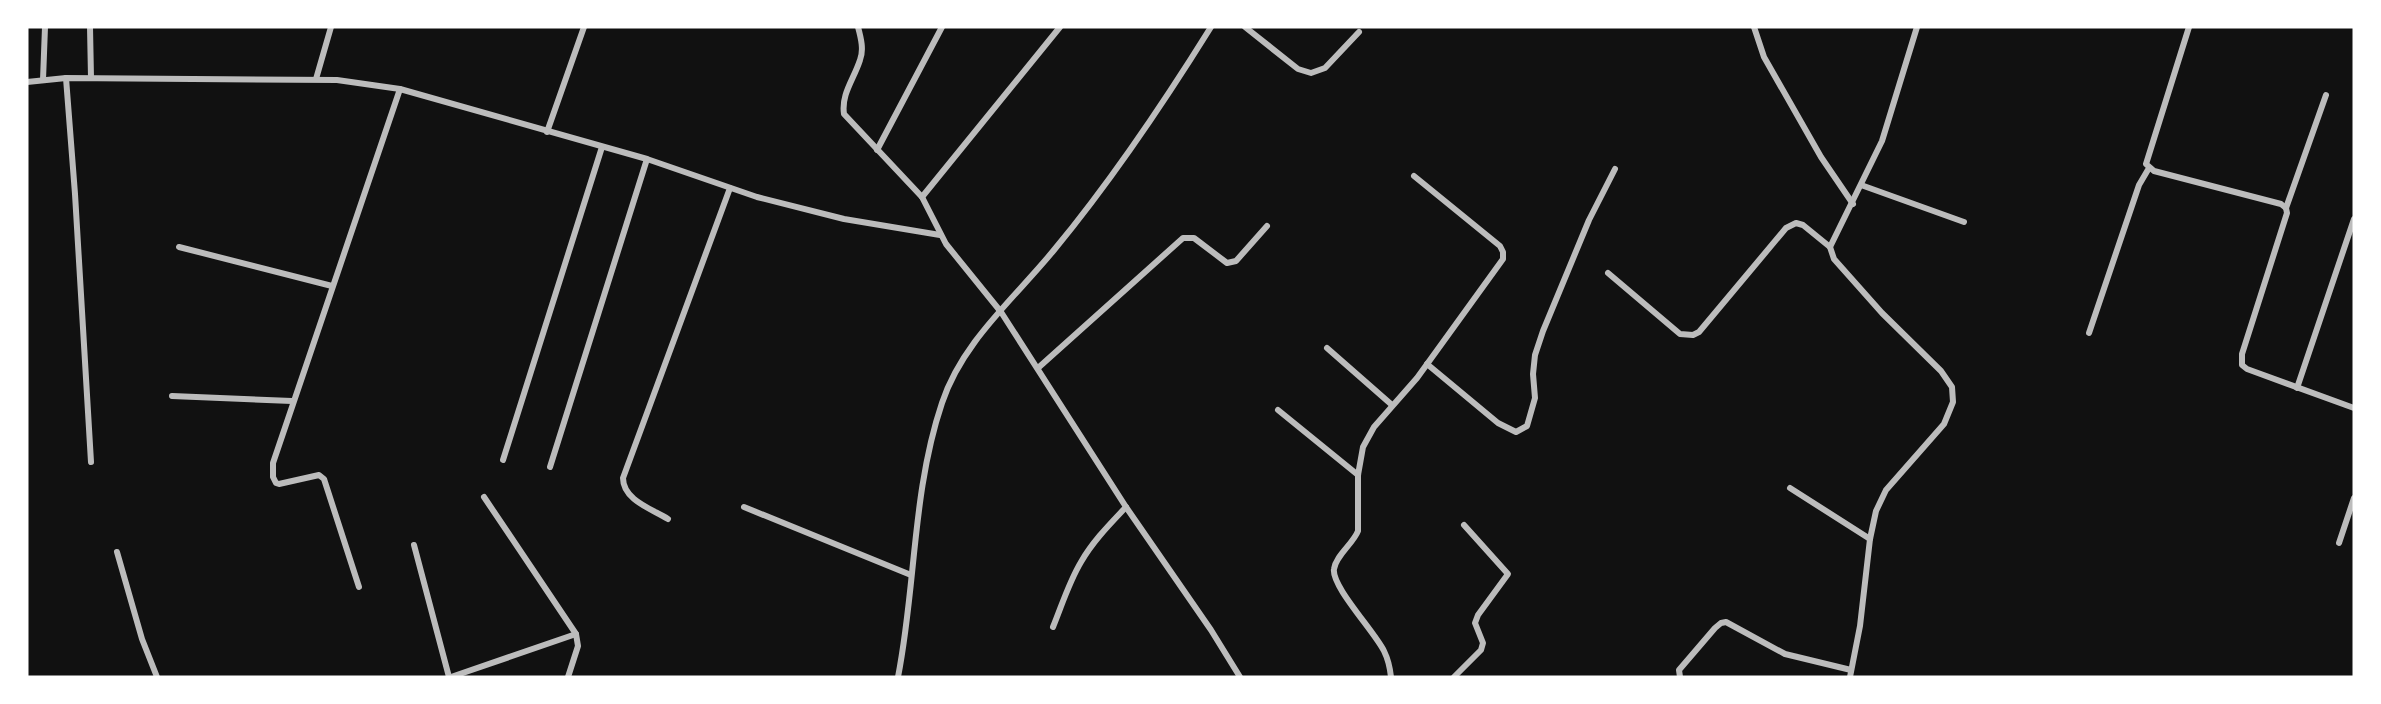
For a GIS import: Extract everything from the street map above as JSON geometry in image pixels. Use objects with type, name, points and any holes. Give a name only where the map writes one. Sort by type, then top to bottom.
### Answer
[{"type":"street","points":[[43,80],[45,27]]},
{"type":"street","points":[[90,27],[91,78]]},
{"type":"street","points":[[316,80],[331,27]]},
{"type":"street","points":[[547,132],[584,27]]},
{"type":"street","points":[[858,27],[862,43],[861,58],[846,91],[844,114],[922,197],[940,235],[1001,312],[1126,507],[1211,630],[1240,677]]},
{"type":"street","points":[[877,150],[942,27]]},
{"type":"street","points":[[922,197],[1060,27]]},
{"type":"street","points":[[898,677],[926,460],[942,402],[968,348],[1054,250],[1122,162],[1174,87],[1211,27]]},
{"type":"street","points":[[1245,27],[1298,69],[1311,73],[1324,68],[1359,32]]},
{"type":"street","points":[[1754,27],[1764,57],[1821,158],[1853,204]]},
{"type":"street","points":[[1830,247],[1882,141],[1917,27]]},
{"type":"street","points":[[2189,27],[2146,164],[2154,171],[2281,204],[2286,208]]},
{"type":"street","points":[[66,78],[91,462]]},
{"type":"street","points":[[27,82],[66,78],[337,80],[400,89],[647,159],[757,197],[844,219],[940,235]]},
{"type":"street","points":[[359,587],[324,479],[319,475],[313,475],[284,484],[276,483],[273,463],[292,401],[400,89]]},
{"type":"street","points":[[2326,95],[2286,208],[2287,213],[2242,354],[2242,365],[2247,369],[2354,408]]},
{"type":"street","points":[[502,460],[602,147]]},
{"type":"street","points":[[550,467],[647,159]]},
{"type":"street","points":[[2089,333],[2139,185],[2149,168]]},
{"type":"street","points":[[1427,364],[1498,423],[1515,432],[1527,426],[1535,398],[1533,374],[1535,355],[1543,331],[1589,220],[1614,169]]},
{"type":"street","points":[[1391,677],[1384,651],[1339,587],[1333,574],[1334,566],[1355,539],[1358,531],[1358,475],[1364,447],[1374,427],[1427,364],[1503,260],[1500,246],[1414,176]]},
{"type":"street","points":[[1861,185],[1964,222]]},
{"type":"street","points":[[668,519],[630,496],[623,487],[623,478],[730,188]]},
{"type":"street","points":[[2297,388],[2354,219]]},
{"type":"street","points":[[1608,273],[1680,334],[1686,336],[1700,332],[1786,228],[1796,224],[1803,225],[1830,247],[1834,259],[1882,313],[1941,371],[1952,387],[1953,402],[1944,424],[1886,490],[1876,511],[1870,539],[1860,626],[1850,674],[1785,654],[1726,622],[1715,628],[1683,664],[1679,670],[1680,677]]},
{"type":"street","points":[[1038,368],[1183,238],[1194,238],[1227,263],[1231,263],[1236,261],[1267,226]]},
{"type":"street","points":[[179,247],[332,286]]},
{"type":"street","points":[[1327,348],[1392,405]]},
{"type":"street","points":[[172,396],[292,401]]},
{"type":"street","points":[[1278,410],[1358,475]]},
{"type":"street","points":[[1790,488],[1870,539]]},
{"type":"street","points":[[484,497],[576,634],[578,646],[568,677]]},
{"type":"street","points":[[2339,543],[2354,498]]},
{"type":"street","points":[[744,507],[911,575]]},
{"type":"street","points":[[1053,627],[1072,578],[1082,561],[1096,540],[1126,507]]},
{"type":"street","points":[[1454,677],[1481,650],[1483,643],[1475,622],[1508,574],[1464,525]]},
{"type":"street","points":[[414,545],[450,677],[576,634]]},
{"type":"street","points":[[117,552],[142,639],[158,677]]}]
